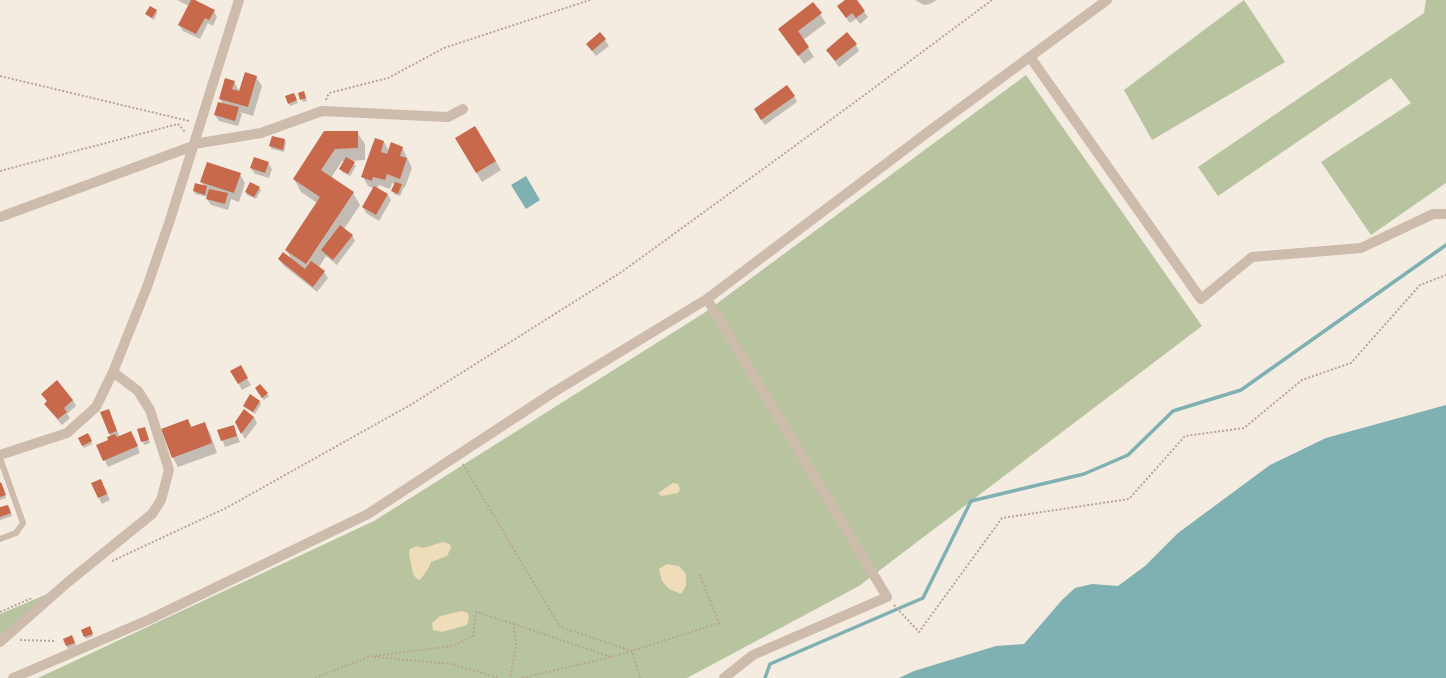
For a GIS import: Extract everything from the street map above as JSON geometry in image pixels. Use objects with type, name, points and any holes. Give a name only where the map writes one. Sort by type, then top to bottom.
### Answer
[{"type":"street","points":[[0,457],[67,433],[96,407],[113,372],[147,287],[194,145],[239,0]]},
{"type":"street","points":[[13,678],[148,620],[368,514],[554,392],[707,299],[932,129],[1107,0]]},
{"type":"street","points":[[1030,57],[1201,299],[1252,256],[1360,248],[1433,214],[1446,214]]},
{"type":"street","points":[[0,218],[194,145],[261,133],[322,112],[448,117],[463,109]]},
{"type":"street","points":[[707,299],[887,597],[753,655],[724,678]]},
{"type":"street","points":[[2,640],[68,582],[152,514],[161,500],[169,470],[150,410],[138,391],[113,372]]},
{"type":"lane","points":[[0,457],[2,471],[23,523],[16,533],[0,539]]},
{"type":"path","points":[[322,112],[329,94],[388,78],[444,48],[590,0]]},
{"type":"path","points":[[111,562],[226,508],[412,404],[617,275],[851,105],[992,0]]},
{"type":"path","points":[[0,76],[200,124]]},
{"type":"path","points":[[0,171],[178,124],[194,145]]},
{"type":"path","points":[[887,597],[919,632],[1002,518],[1129,499],[1185,436],[1244,428],[1302,380],[1352,363],[1420,285],[1446,275]]},
{"type":"path","points":[[458,455],[560,628],[632,651]]},
{"type":"path","points":[[522,678],[632,651],[719,622],[699,573]]},
{"type":"path","points":[[315,678],[368,657],[453,646],[473,636],[476,612],[610,657]]},
{"type":"path","points":[[510,678],[516,646],[514,624]]},
{"type":"path","points":[[2,640],[55,641]]},
{"type":"path","points":[[632,651],[640,678]]},
{"type":"path","points":[[368,657],[452,664],[499,678]]},
{"type":"green space","points":[[1244,0],[1285,62],[1152,140],[1124,90]]},
{"type":"green space","points":[[1426,0],[1446,0],[1446,183],[1371,235],[1321,162],[1411,103],[1391,78],[1218,196],[1198,167],[1424,13]]},
{"type":"green space","points":[[1026,75],[1202,326],[859,586],[687,678],[38,678],[374,521],[704,313]]},
{"type":"green space","points":[[52,592],[0,639],[0,614]]},
{"type":"sand","points":[[673,483],[678,484],[680,489],[678,493],[661,496],[658,493]]},
{"type":"sand","points":[[443,542],[450,544],[451,548],[447,556],[431,562],[420,580],[417,579],[413,574],[409,554],[410,549],[417,546],[423,548]]},
{"type":"sand","points":[[667,564],[679,566],[686,574],[686,586],[681,594],[669,589],[662,581],[659,569]]},
{"type":"sand","points":[[462,611],[468,613],[469,618],[467,625],[442,632],[433,630],[432,623],[440,616]]},
{"type":"water","points":[[526,176],[540,200],[526,209],[511,185]]},
{"type":"water","points":[[1446,405],[1446,678],[899,678],[914,671],[996,646],[1024,644],[1062,600],[1075,588],[1092,584],[1118,586],[1145,566],[1178,533],[1270,465],[1326,438]]},
{"type":"building","points":[[191,0],[195,0],[215,10],[209,20],[205,18],[196,34],[178,25]]},
{"type":"building","points":[[845,0],[857,0],[865,11],[856,18],[852,13],[846,18],[837,6]]},
{"type":"building","points":[[813,2],[822,13],[798,31],[809,47],[798,56],[778,29]]},
{"type":"building","points":[[150,6],[157,10],[152,18],[145,14]]},
{"type":"building","points":[[600,32],[606,39],[592,51],[586,44]]},
{"type":"building","points":[[847,32],[857,44],[835,61],[826,50]]},
{"type":"building","points":[[245,72],[257,76],[248,107],[219,99],[225,78],[235,81],[232,89],[239,91]]},
{"type":"building","points":[[787,85],[795,96],[761,120],[754,109]]},
{"type":"building","points":[[304,91],[306,98],[300,100],[298,93]]},
{"type":"building","points":[[294,93],[297,100],[288,104],[285,96]]},
{"type":"building","points":[[218,102],[239,107],[235,121],[214,115]]},
{"type":"building","points":[[475,126],[496,161],[476,173],[455,138]]},
{"type":"building","points":[[324,131],[358,131],[358,148],[335,149],[321,170],[354,192],[306,264],[285,250],[320,197],[293,179]]},
{"type":"building","points":[[272,136],[285,139],[283,150],[269,146]]},
{"type":"building","points":[[375,138],[384,141],[381,152],[387,154],[391,142],[403,147],[400,156],[407,158],[400,179],[387,174],[385,180],[373,177],[372,181],[361,177]]},
{"type":"building","points":[[254,157],[269,162],[265,173],[250,168]]},
{"type":"building","points":[[346,157],[355,162],[348,174],[339,169]]},
{"type":"building","points":[[207,162],[241,173],[234,193],[200,182]]},
{"type":"building","points":[[250,182],[260,187],[254,197],[245,192]]},
{"type":"building","points":[[395,182],[402,184],[398,194],[391,191]]},
{"type":"building","points":[[195,183],[207,186],[205,195],[193,191]]},
{"type":"building","points":[[374,186],[388,194],[376,215],[362,207]]},
{"type":"building","points":[[209,189],[228,193],[225,204],[206,199]]},
{"type":"building","points":[[340,225],[353,235],[333,260],[321,250]]},
{"type":"building","points":[[283,252],[305,269],[311,261],[325,271],[313,287],[278,259]]},
{"type":"building","points":[[241,365],[248,378],[238,384],[230,371]]},
{"type":"building","points":[[57,380],[73,400],[64,408],[67,412],[58,419],[44,404],[47,401],[41,394]]},
{"type":"building","points":[[260,384],[268,393],[262,398],[255,388]]},
{"type":"building","points":[[250,394],[260,401],[253,412],[243,406]]},
{"type":"building","points":[[109,409],[117,431],[109,434],[100,412]]},
{"type":"building","points":[[244,409],[254,417],[241,434],[235,422]]},
{"type":"building","points":[[188,419],[191,427],[205,422],[212,443],[172,458],[161,429]]},
{"type":"building","points":[[234,425],[237,436],[221,441],[217,430]]},
{"type":"building","points":[[145,427],[149,440],[141,442],[137,429]]},
{"type":"building","points":[[131,431],[138,446],[103,461],[96,445],[108,440],[107,437],[115,434],[117,437]]},
{"type":"building","points":[[88,433],[92,441],[82,446],[78,438]]},
{"type":"building","points":[[101,479],[107,494],[98,498],[91,483]]},
{"type":"building","points":[[1,482],[6,495],[0,497],[0,483]]},
{"type":"building","points":[[8,505],[11,513],[0,517],[0,507]]},
{"type":"building","points":[[90,626],[93,634],[84,637],[81,630]]},
{"type":"building","points":[[72,635],[75,643],[66,646],[63,639]]},
{"type":"waterway","points":[[765,678],[770,664],[923,598],[971,501],[1084,474],[1128,455],[1173,411],[1241,390],[1446,245]]}]
